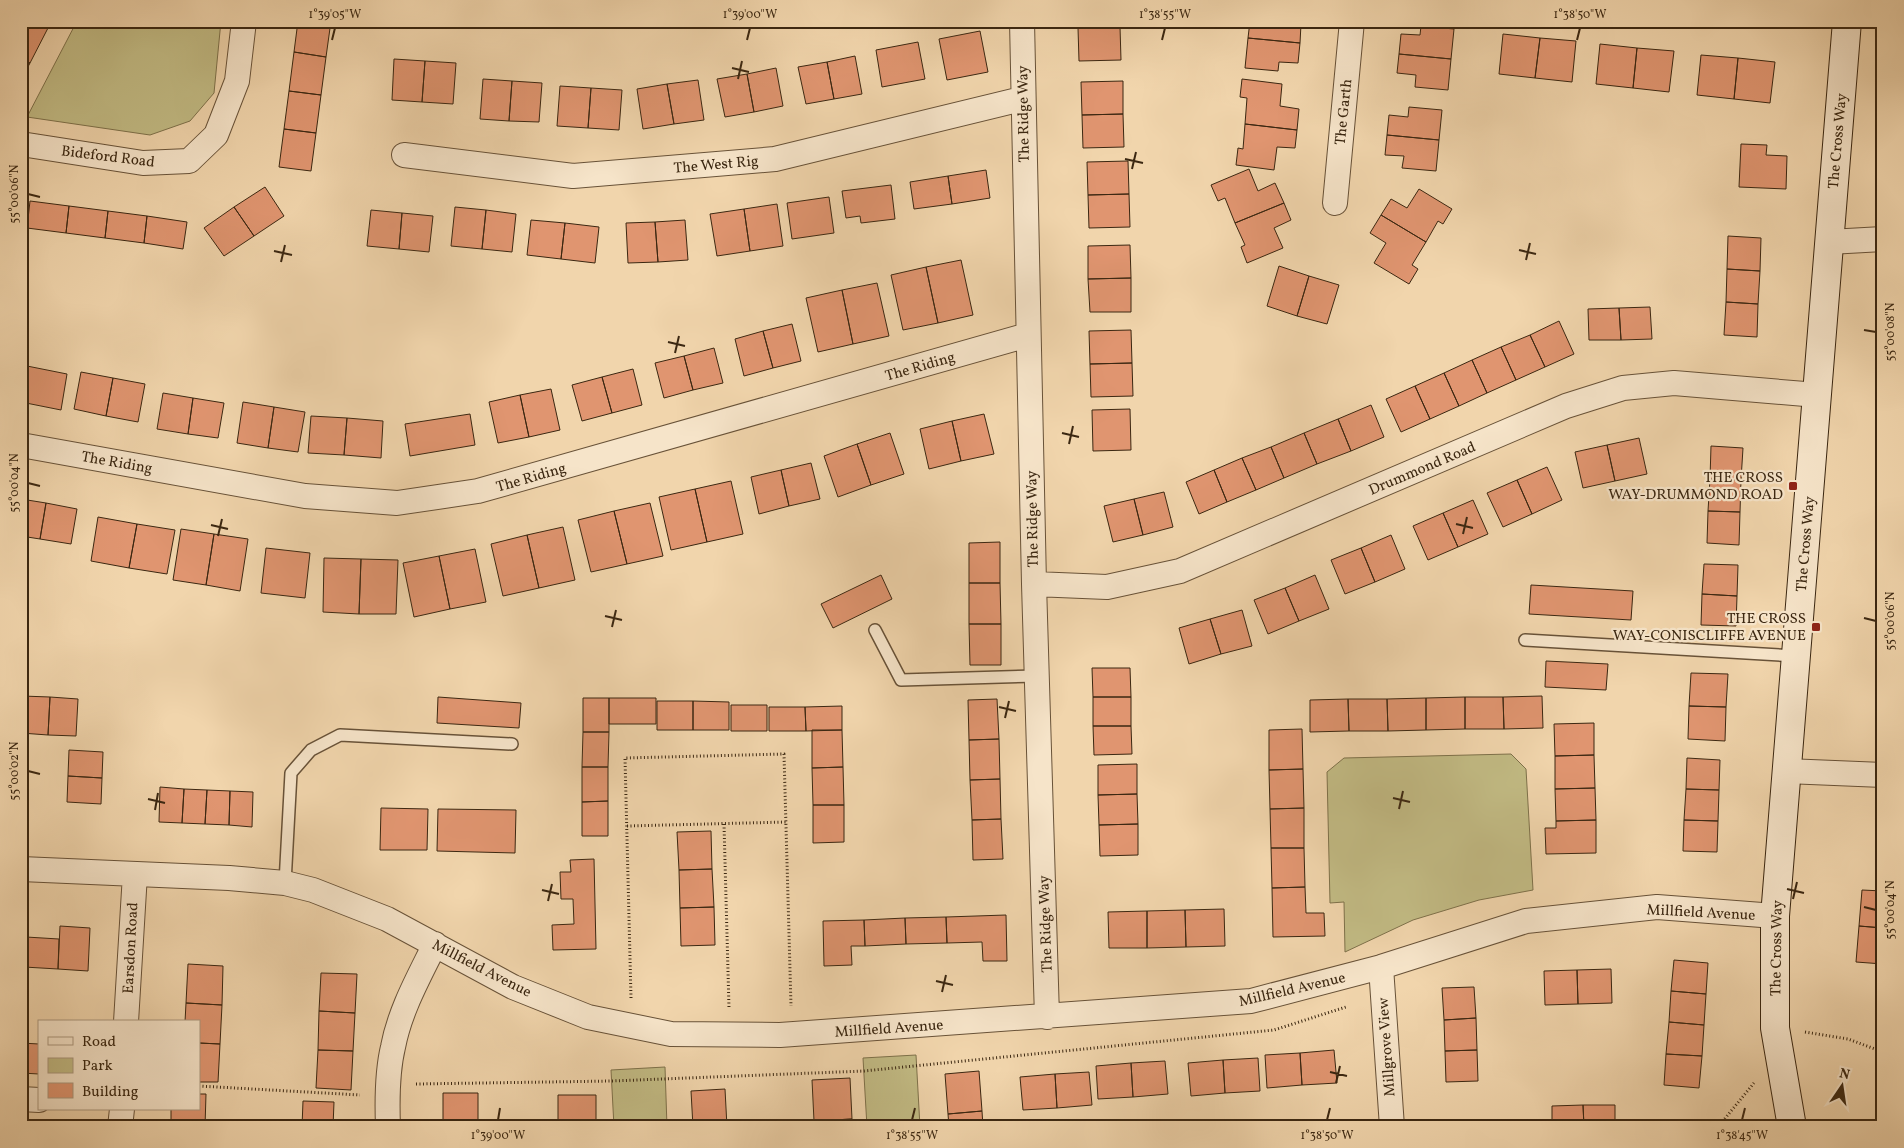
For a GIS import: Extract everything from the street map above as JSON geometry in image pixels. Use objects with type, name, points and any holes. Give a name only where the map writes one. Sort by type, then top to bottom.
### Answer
[{"type":"street","name":"Bideford Road","points":[[21,144],[143,163],[189,161],[216,135],[237,81],[244,21]]},
{"type":"street","name":"The Ridge Way","points":[[1022,21],[1022,99],[1034,584],[1048,1017]]},
{"type":"street","name":"The Garth","points":[[1335,203],[1352,21]]},
{"type":"street","name":"The Cross Way","points":[[1792,1127],[1777,1040],[1775,916],[1847,21]]},
{"type":"street","name":"The West Rig","points":[[404,155],[574,176],[765,160],[1022,99]]},
{"type":"street","points":[[1829,242],[1883,239]]},
{"type":"street","name":"The Riding","points":[[21,445],[305,496],[397,503],[478,491],[1028,335]]},
{"type":"street","name":"Drummond Road","points":[[1034,584],[1107,587],[1180,571],[1566,406],[1623,388],[1674,384],[1817,395]]},
{"type":"street","points":[[1786,771],[1883,775]]},
{"type":"street","name":"Millfield Avenue","points":[[21,869],[230,878],[285,883],[313,890],[387,919],[513,987],[588,1017],[671,1034],[791,1034],[1251,1001],[1381,967],[1526,921],[1657,907],[1775,916]]},
{"type":"street","name":"Earsdon Road","points":[[126,1020],[135,874]]},
{"type":"street","points":[[388,1127],[392,1047],[408,1000],[435,944]]},
{"type":"street","name":"Millgrove View","points":[[1381,967],[1392,1127]]},
{"type":"street","points":[[21,1099],[38,1100]]},
{"type":"street","points":[[120,1127],[122,1110]]},
{"type":"lane","points":[[875,630],[901,680],[1037,676]]},
{"type":"lane","points":[[1525,640],[1796,656]]},
{"type":"lane","points":[[285,883],[291,773],[311,750],[340,735],[512,744]]},
{"type":"path","points":[[632,1026],[625,758],[784,754],[791,1034]]},
{"type":"path","points":[[626,826],[786,822]]},
{"type":"path","points":[[724,824],[730,1034]]},
{"type":"path","points":[[200,1086],[388,1097],[413,1084],[612,1081],[864,1071],[1274,1030],[1383,995]]},
{"type":"path","points":[[1718,1127],[1777,1040],[1848,1039],[1883,1052]]},
{"type":"green space","points":[[77,21],[221,21],[214,93],[190,121],[150,135],[27,117]]},
{"type":"green space","points":[[1511,754],[1526,769],[1533,890],[1479,900],[1413,920],[1345,952],[1344,902],[1330,903],[1327,772],[1344,758]]},
{"type":"green space","points":[[916,1055],[920,1127],[867,1127],[863,1058]]},
{"type":"green space","points":[[665,1067],[667,1127],[614,1127],[611,1070]]},
{"type":"building","points":[[21,21],[35,21],[48,28],[30,63],[21,59]]},
{"type":"building","points":[[298,21],[331,21],[326,57],[294,52]]},
{"type":"building","points":[[1078,21],[1120,21],[1120,27],[1078,28]]},
{"type":"building","points":[[1250,21],[1283,21],[1301,24],[1300,43],[1248,38]]},
{"type":"building","points":[[1421,26],[1454,29],[1451,59],[1399,54],[1401,34],[1420,35]]},
{"type":"building","points":[[1120,27],[1121,60],[1079,61],[1078,28]]},
{"type":"building","points":[[980,31],[988,72],[947,80],[939,39]]},
{"type":"building","points":[[1503,34],[1540,38],[1535,78],[1499,74]]},
{"type":"building","points":[[1248,38],[1300,43],[1298,63],[1279,62],[1278,71],[1245,68]]},
{"type":"building","points":[[1540,38],[1576,41],[1572,82],[1535,78]]},
{"type":"building","points":[[918,42],[925,79],[882,87],[876,50]]},
{"type":"building","points":[[1600,44],[1637,48],[1633,88],[1596,84]]},
{"type":"building","points":[[1637,48],[1674,51],[1669,92],[1633,88]]},
{"type":"building","points":[[294,52],[326,57],[321,95],[289,91]]},
{"type":"building","points":[[1399,54],[1451,59],[1448,90],[1415,87],[1416,75],[1397,73]]},
{"type":"building","points":[[1701,55],[1738,58],[1734,99],[1697,95]]},
{"type":"building","points":[[855,56],[862,94],[834,99],[827,62]]},
{"type":"building","points":[[1738,58],[1775,62],[1770,103],[1734,99]]},
{"type":"building","points":[[21,59],[30,63],[21,80]]},
{"type":"building","points":[[394,59],[425,61],[422,102],[392,100]]},
{"type":"building","points":[[425,61],[456,63],[453,104],[422,102]]},
{"type":"building","points":[[827,62],[834,99],[806,104],[798,67]]},
{"type":"building","points":[[776,68],[783,106],[754,112],[747,74]]},
{"type":"building","points":[[747,74],[754,112],[725,117],[717,79]]},
{"type":"building","points":[[483,79],[512,81],[509,121],[480,119]]},
{"type":"building","points":[[1242,79],[1282,84],[1280,106],[1299,109],[1297,130],[1245,124],[1247,98],[1240,97]]},
{"type":"building","points":[[698,80],[704,120],[674,124],[667,84]]},
{"type":"building","points":[[512,81],[542,83],[539,122],[509,121]]},
{"type":"building","points":[[1123,81],[1123,114],[1082,115],[1081,82]]},
{"type":"building","points":[[667,84],[674,124],[643,129],[637,89]]},
{"type":"building","points":[[560,86],[591,88],[588,128],[557,126]]},
{"type":"building","points":[[591,88],[622,90],[619,130],[588,128]]},
{"type":"building","points":[[289,91],[321,95],[316,133],[284,129]]},
{"type":"building","points":[[1409,107],[1442,110],[1439,140],[1387,135],[1389,115],[1408,117]]},
{"type":"building","points":[[1123,114],[1124,147],[1083,148],[1082,115]]},
{"type":"building","points":[[1245,124],[1297,130],[1295,148],[1277,147],[1274,170],[1236,165],[1238,148],[1243,149]]},
{"type":"building","points":[[284,129],[316,133],[311,171],[279,167]]},
{"type":"building","points":[[1387,135],[1439,140],[1436,171],[1402,168],[1404,156],[1385,155]]},
{"type":"building","points":[[1741,144],[1767,145],[1766,155],[1787,156],[1786,189],[1739,187]]},
{"type":"building","points":[[1128,161],[1129,194],[1088,195],[1087,162]]},
{"type":"building","points":[[1249,169],[1258,191],[1275,183],[1284,203],[1235,223],[1225,198],[1218,201],[1211,185]]},
{"type":"building","points":[[986,170],[990,198],[952,204],[948,176]]},
{"type":"building","points":[[948,176],[952,204],[914,209],[910,182]]},
{"type":"building","points":[[891,185],[895,219],[861,223],[860,216],[846,218],[842,191]]},
{"type":"building","points":[[265,187],[284,216],[254,236],[234,207]]},
{"type":"building","points":[[1419,189],[1452,209],[1443,224],[1438,221],[1426,242],[1381,215],[1391,199],[1407,208]]},
{"type":"building","points":[[1129,194],[1130,227],[1089,228],[1088,195]]},
{"type":"building","points":[[829,197],[834,233],[792,239],[787,203]]},
{"type":"building","points":[[30,201],[69,206],[66,233],[27,228]]},
{"type":"building","points":[[1284,203],[1291,220],[1274,228],[1283,248],[1247,263],[1241,247],[1245,245],[1235,223]]},
{"type":"building","points":[[777,204],[783,246],[750,251],[744,209]]},
{"type":"building","points":[[69,206],[108,211],[105,238],[66,233]]},
{"type":"building","points":[[234,207],[254,236],[224,256],[204,228]]},
{"type":"building","points":[[455,207],[486,210],[482,249],[451,246]]},
{"type":"building","points":[[744,209],[750,251],[717,256],[710,214]]},
{"type":"building","points":[[371,210],[402,213],[399,249],[367,246]]},
{"type":"building","points":[[486,210],[516,214],[512,252],[482,249]]},
{"type":"building","points":[[108,211],[147,216],[144,243],[105,238]]},
{"type":"building","points":[[402,213],[433,216],[429,252],[399,249]]},
{"type":"building","points":[[1381,215],[1426,242],[1412,265],[1418,269],[1409,284],[1374,263],[1386,243],[1370,233]]},
{"type":"building","points":[[147,216],[187,222],[183,249],[144,243]]},
{"type":"building","points":[[531,220],[565,223],[561,259],[527,255]]},
{"type":"building","points":[[685,220],[688,260],[658,262],[655,222]]},
{"type":"building","points":[[655,222],[658,262],[628,263],[626,223]]},
{"type":"building","points":[[565,223],[599,227],[595,263],[561,259]]},
{"type":"building","points":[[1728,236],[1761,238],[1760,271],[1727,269]]},
{"type":"building","points":[[1130,245],[1131,278],[1088,279],[1088,246]]},
{"type":"building","points":[[961,260],[973,315],[938,323],[926,267]]},
{"type":"building","points":[[1279,266],[1309,276],[1297,316],[1267,306]]},
{"type":"building","points":[[926,267],[938,323],[903,330],[891,275]]},
{"type":"building","points":[[1727,269],[1760,271],[1758,304],[1726,302]]},
{"type":"building","points":[[1309,276],[1339,285],[1327,324],[1297,316]]},
{"type":"building","points":[[1131,278],[1131,312],[1090,312],[1088,279]]},
{"type":"building","points":[[877,283],[889,336],[853,344],[842,290]]},
{"type":"building","points":[[842,290],[853,344],[818,352],[806,298]]},
{"type":"building","points":[[1726,302],[1758,304],[1757,337],[1724,335]]},
{"type":"building","points":[[1650,307],[1652,339],[1621,340],[1619,308]]},
{"type":"building","points":[[1619,308],[1621,340],[1589,340],[1588,309]]},
{"type":"building","points":[[1559,321],[1574,354],[1545,367],[1530,335]]},
{"type":"building","points":[[792,324],[801,361],[773,368],[763,331]]},
{"type":"building","points":[[1131,330],[1132,363],[1090,364],[1089,331]]},
{"type":"building","points":[[763,331],[773,368],[744,376],[735,339]]},
{"type":"building","points":[[1530,335],[1545,367],[1516,380],[1501,347]]},
{"type":"building","points":[[1501,347],[1516,380],[1487,393],[1472,360]]},
{"type":"building","points":[[714,348],[723,383],[693,390],[684,356]]},
{"type":"building","points":[[684,356],[693,390],[664,398],[655,363]]},
{"type":"building","points":[[1472,360],[1487,393],[1459,406],[1444,373]]},
{"type":"building","points":[[1132,363],[1133,396],[1091,397],[1090,364]]},
{"type":"building","points":[[21,365],[27,366],[21,396]]},
{"type":"building","points":[[27,366],[67,374],[61,410],[21,402]]},
{"type":"building","points":[[633,369],[642,405],[612,413],[602,377]]},
{"type":"building","points":[[81,372],[113,378],[106,416],[74,409]]},
{"type":"building","points":[[1444,373],[1459,406],[1430,419],[1415,386]]},
{"type":"building","points":[[602,377],[612,413],[582,421],[572,385]]},
{"type":"building","points":[[113,378],[145,384],[138,422],[106,416]]},
{"type":"building","points":[[1415,386],[1430,419],[1401,432],[1386,399]]},
{"type":"building","points":[[551,389],[560,430],[529,437],[520,395]]},
{"type":"building","points":[[163,393],[193,398],[188,434],[157,429]]},
{"type":"building","points":[[520,395],[529,437],[498,443],[489,402]]},
{"type":"building","points":[[193,398],[224,403],[218,438],[188,434]]},
{"type":"building","points":[[243,402],[274,407],[268,448],[237,443]]},
{"type":"building","points":[[1371,405],[1384,437],[1351,451],[1338,419]]},
{"type":"building","points":[[274,407],[305,412],[298,452],[268,448]]},
{"type":"building","points":[[1130,409],[1131,450],[1093,451],[1092,410]]},
{"type":"building","points":[[470,414],[475,445],[410,456],[405,424]]},
{"type":"building","points":[[984,414],[994,454],[961,461],[952,421]]},
{"type":"building","points":[[311,416],[347,418],[344,455],[308,453]]},
{"type":"building","points":[[347,418],[383,421],[381,458],[344,455]]},
{"type":"building","points":[[1338,419],[1351,451],[1317,464],[1304,433]]},
{"type":"building","points":[[952,421],[961,461],[929,469],[920,429]]},
{"type":"building","points":[[890,433],[904,474],[871,485],[857,444]]},
{"type":"building","points":[[1304,433],[1317,464],[1284,478],[1271,447]]},
{"type":"building","points":[[1639,438],[1647,474],[1615,481],[1607,445]]},
{"type":"building","points":[[857,444],[871,485],[838,497],[824,456]]},
{"type":"building","points":[[1607,445],[1615,481],[1583,488],[1575,452]]},
{"type":"building","points":[[1711,446],[1743,448],[1741,480],[1710,479]]},
{"type":"building","points":[[1271,447],[1284,478],[1256,490],[1242,458]]},
{"type":"building","points":[[1242,458],[1256,490],[1227,502],[1214,470]]},
{"type":"building","points":[[811,463],[820,499],[789,506],[781,470]]},
{"type":"building","points":[[1547,467],[1562,500],[1532,514],[1517,480]]},
{"type":"building","points":[[781,470],[789,506],[759,514],[751,477]]},
{"type":"building","points":[[1214,470],[1227,502],[1199,514],[1186,482]]},
{"type":"building","points":[[1710,479],[1741,480],[1740,512],[1708,511]]},
{"type":"building","points":[[1517,480],[1532,514],[1503,527],[1487,493]]},
{"type":"building","points":[[731,481],[743,534],[707,542],[695,489]]},
{"type":"building","points":[[695,489],[707,542],[671,550],[659,497]]},
{"type":"building","points":[[1164,492],[1173,527],[1143,535],[1134,499]]},
{"type":"building","points":[[21,499],[46,503],[40,539],[21,536]]},
{"type":"building","points":[[1134,499],[1143,535],[1113,542],[1104,506]]},
{"type":"building","points":[[1473,500],[1488,534],[1458,547],[1443,513]]},
{"type":"building","points":[[46,503],[77,509],[71,544],[40,539]]},
{"type":"building","points":[[650,503],[663,556],[627,564],[614,511]]},
{"type":"building","points":[[614,511],[627,564],[591,572],[578,520]]},
{"type":"building","points":[[1708,511],[1740,512],[1739,545],[1707,543]]},
{"type":"building","points":[[1443,513],[1458,547],[1428,560],[1413,526]]},
{"type":"building","points":[[98,517],[137,524],[129,568],[91,561]]},
{"type":"building","points":[[137,524],[175,530],[167,574],[129,568]]},
{"type":"building","points":[[563,527],[575,580],[539,588],[527,535]]},
{"type":"building","points":[[181,529],[214,534],[206,585],[173,580]]},
{"type":"building","points":[[214,534],[248,539],[240,591],[206,585]]},
{"type":"building","points":[[527,535],[539,588],[503,596],[491,544]]},
{"type":"building","points":[[1391,535],[1405,569],[1375,582],[1361,548]]},
{"type":"building","points":[[1000,542],[1000,583],[969,583],[969,543]]},
{"type":"building","points":[[266,548],[310,553],[305,598],[261,593]]},
{"type":"building","points":[[1361,548],[1375,582],[1345,594],[1331,560]]},
{"type":"building","points":[[475,549],[486,602],[450,609],[439,556]]},
{"type":"building","points":[[439,556],[450,609],[414,617],[403,563]]},
{"type":"building","points":[[324,558],[361,559],[359,614],[323,612]]},
{"type":"building","points":[[361,559],[398,560],[396,614],[359,614]]},
{"type":"building","points":[[1704,564],[1738,565],[1737,596],[1702,594]]},
{"type":"building","points":[[881,575],[892,599],[833,628],[821,604]]},
{"type":"building","points":[[1315,575],[1329,609],[1299,621],[1285,588]]},
{"type":"building","points":[[969,583],[1000,583],[1001,624],[969,624]]},
{"type":"building","points":[[1531,585],[1633,591],[1631,620],[1529,614]]},
{"type":"building","points":[[1285,588],[1299,621],[1268,634],[1254,600]]},
{"type":"building","points":[[1702,594],[1737,596],[1736,626],[1701,625]]},
{"type":"building","points":[[1242,610],[1252,646],[1221,654],[1210,619]]},
{"type":"building","points":[[1210,619],[1221,654],[1189,664],[1179,628]]},
{"type":"building","points":[[969,624],[1001,624],[1001,665],[970,665]]},
{"type":"building","points":[[1546,661],[1608,664],[1606,690],[1545,687]]},
{"type":"building","points":[[1092,668],[1130,668],[1131,697],[1093,697]]},
{"type":"building","points":[[1691,673],[1728,674],[1726,707],[1689,706]]},
{"type":"building","points":[[22,696],[50,697],[48,735],[21,733]]},
{"type":"building","points":[[1542,696],[1543,728],[1504,729],[1503,697]]},
{"type":"building","points":[[50,697],[78,699],[76,736],[48,735]]},
{"type":"building","points":[[438,697],[521,703],[519,728],[437,723]]},
{"type":"building","points":[[1093,697],[1131,697],[1131,726],[1093,726]]},
{"type":"building","points":[[1465,697],[1503,697],[1504,729],[1465,729]]},
{"type":"building","points":[[1465,697],[1465,729],[1426,730],[1426,698]]},
{"type":"building","points":[[583,698],[609,698],[609,732],[583,732]]},
{"type":"building","points":[[609,698],[656,698],[656,724],[609,724]]},
{"type":"building","points":[[1426,698],[1426,730],[1388,731],[1387,699]]},
{"type":"building","points":[[997,699],[999,739],[969,740],[968,700]]},
{"type":"building","points":[[1348,699],[1349,731],[1310,732],[1310,700]]},
{"type":"building","points":[[1348,699],[1387,699],[1388,731],[1349,731]]},
{"type":"building","points":[[657,701],[693,701],[693,730],[657,730]]},
{"type":"building","points":[[693,701],[729,702],[729,730],[693,730]]},
{"type":"building","points":[[731,705],[767,705],[767,731],[731,731]]},
{"type":"building","points":[[842,706],[842,730],[806,731],[805,707]]},
{"type":"building","points":[[1689,706],[1726,707],[1725,741],[1688,739]]},
{"type":"building","points":[[769,707],[805,707],[806,731],[769,731]]},
{"type":"building","points":[[1594,723],[1594,755],[1555,756],[1554,724]]},
{"type":"building","points":[[1093,726],[1131,726],[1132,754],[1094,755]]},
{"type":"building","points":[[1302,729],[1303,769],[1269,770],[1269,730]]},
{"type":"building","points":[[812,730],[842,730],[843,767],[812,768]]},
{"type":"building","points":[[583,732],[609,732],[608,767],[582,767]]},
{"type":"building","points":[[999,739],[1000,779],[970,780],[969,740]]},
{"type":"building","points":[[69,750],[103,752],[102,778],[68,776]]},
{"type":"building","points":[[1594,755],[1595,788],[1555,789],[1555,756]]},
{"type":"building","points":[[1687,758],[1720,760],[1719,790],[1686,789]]},
{"type":"building","points":[[1137,764],[1137,794],[1098,795],[1098,765]]},
{"type":"building","points":[[582,767],[608,767],[608,801],[582,802]]},
{"type":"building","points":[[843,767],[844,805],[813,805],[812,768]]},
{"type":"building","points":[[1303,769],[1304,808],[1270,809],[1269,770]]},
{"type":"building","points":[[68,776],[102,778],[101,804],[67,802]]},
{"type":"building","points":[[1000,779],[1001,819],[972,820],[970,780]]},
{"type":"building","points":[[160,787],[184,789],[182,823],[159,822]]},
{"type":"building","points":[[1595,788],[1596,820],[1556,821],[1555,789]]},
{"type":"building","points":[[184,789],[207,790],[205,824],[182,823]]},
{"type":"building","points":[[1686,789],[1719,790],[1718,821],[1684,820]]},
{"type":"building","points":[[207,790],[230,791],[229,825],[205,824]]},
{"type":"building","points":[[230,791],[253,792],[252,827],[229,825]]},
{"type":"building","points":[[1137,794],[1138,824],[1099,825],[1098,795]]},
{"type":"building","points":[[608,801],[608,836],[582,836],[582,802]]},
{"type":"building","points":[[813,805],[844,805],[844,842],[813,843]]},
{"type":"building","points":[[381,808],[428,809],[427,850],[380,850]]},
{"type":"building","points":[[1304,808],[1304,848],[1271,848],[1270,809]]},
{"type":"building","points":[[438,809],[516,810],[515,853],[437,851]]},
{"type":"building","points":[[1001,819],[1003,859],[973,860],[972,820]]},
{"type":"building","points":[[1596,820],[1596,853],[1546,854],[1545,828],[1556,828],[1556,821]]},
{"type":"building","points":[[1684,820],[1718,821],[1717,852],[1683,851]]},
{"type":"building","points":[[1138,824],[1138,855],[1100,856],[1099,825]]},
{"type":"building","points":[[711,831],[712,869],[679,870],[677,832]]},
{"type":"building","points":[[1271,848],[1304,848],[1305,887],[1272,888]]},
{"type":"building","points":[[594,859],[596,949],[553,950],[552,925],[574,924],[573,899],[561,899],[560,872],[571,872],[570,860]]},
{"type":"building","points":[[712,869],[714,907],[680,908],[679,870]]},
{"type":"building","points":[[1305,887],[1306,913],[1324,913],[1325,936],[1273,937],[1272,888]]},
{"type":"building","points":[[1862,890],[1883,891],[1883,928],[1859,926]]},
{"type":"building","points":[[714,907],[715,945],[681,946],[680,908]]},
{"type":"building","points":[[1224,909],[1225,946],[1186,947],[1185,910]]},
{"type":"building","points":[[1185,910],[1186,947],[1147,948],[1147,911]]},
{"type":"building","points":[[1147,911],[1147,948],[1109,948],[1108,912]]},
{"type":"building","points":[[1006,915],[1007,961],[983,961],[982,942],[947,943],[946,917]]},
{"type":"building","points":[[946,917],[947,943],[906,944],[905,918]]},
{"type":"building","points":[[905,918],[906,944],[865,946],[864,920]]},
{"type":"building","points":[[864,920],[865,946],[851,946],[852,965],[824,966],[823,921]]},
{"type":"building","points":[[60,926],[90,928],[88,971],[58,969]]},
{"type":"building","points":[[1859,926],[1883,928],[1883,964],[1856,962]]},
{"type":"building","points":[[21,936],[26,937],[24,967],[21,967]]},
{"type":"building","points":[[26,937],[59,939],[58,969],[24,967]]},
{"type":"building","points":[[1674,960],[1708,963],[1706,994],[1671,991]]},
{"type":"building","points":[[188,964],[223,966],[222,1005],[186,1003]]},
{"type":"building","points":[[1611,969],[1612,1003],[1578,1004],[1577,970]]},
{"type":"building","points":[[1577,970],[1578,1004],[1545,1005],[1544,971]]},
{"type":"building","points":[[321,973],[357,974],[355,1013],[319,1011]]},
{"type":"building","points":[[1474,987],[1476,1018],[1444,1020],[1442,988]]},
{"type":"building","points":[[1671,991],[1706,994],[1704,1025],[1669,1022]]},
{"type":"building","points":[[186,1003],[222,1005],[220,1044],[200,1043],[200,1020],[185,1020]]},
{"type":"building","points":[[319,1011],[355,1013],[353,1051],[318,1050]]},
{"type":"building","points":[[1476,1018],[1477,1050],[1445,1051],[1444,1020]]},
{"type":"building","points":[[1669,1022],[1704,1025],[1702,1056],[1666,1054]]},
{"type":"building","points":[[21,1043],[38,1044],[38,1074],[21,1073]]},
{"type":"building","points":[[200,1043],[220,1044],[218,1082],[200,1082]]},
{"type":"building","points":[[318,1050],[353,1051],[351,1090],[316,1088]]},
{"type":"building","points":[[1334,1050],[1337,1083],[1302,1085],[1300,1053]]},
{"type":"building","points":[[1477,1050],[1478,1081],[1446,1082],[1445,1051]]},
{"type":"building","points":[[1300,1053],[1302,1085],[1267,1088],[1265,1055]]},
{"type":"building","points":[[1666,1054],[1702,1056],[1699,1088],[1664,1085]]},
{"type":"building","points":[[1258,1058],[1260,1091],[1225,1093],[1223,1060]]},
{"type":"building","points":[[1223,1060],[1225,1093],[1191,1096],[1188,1063]]},
{"type":"building","points":[[1165,1061],[1168,1094],[1133,1097],[1131,1063]]},
{"type":"building","points":[[1131,1063],[1133,1097],[1098,1099],[1096,1066]]},
{"type":"building","points":[[979,1071],[982,1111],[948,1114],[945,1074]]},
{"type":"building","points":[[1089,1072],[1092,1105],[1057,1108],[1055,1074]]},
{"type":"building","points":[[1055,1074],[1057,1108],[1023,1110],[1020,1077]]},
{"type":"building","points":[[850,1078],[852,1119],[814,1121],[812,1080]]},
{"type":"building","points":[[725,1089],[727,1127],[693,1127],[691,1091]]},
{"type":"building","points":[[443,1093],[478,1093],[478,1127],[443,1127]]},
{"type":"building","points":[[200,1094],[206,1094],[205,1127],[171,1127],[171,1110],[200,1110]]},
{"type":"building","points":[[558,1095],[596,1095],[596,1127],[558,1127]]},
{"type":"building","points":[[303,1101],[334,1102],[333,1127],[302,1127]]},
{"type":"building","points":[[1583,1105],[1584,1127],[1552,1127],[1552,1106]]},
{"type":"building","points":[[1583,1105],[1615,1105],[1615,1127],[1584,1127]]},
{"type":"building","points":[[982,1111],[983,1127],[949,1127],[948,1114]]},
{"type":"building","points":[[852,1119],[853,1127],[815,1127],[814,1121]]},
{"type":"place","name":"THE CROSS WAY-DRUMMOND ROAD","points":[[1793,486]]},
{"type":"place","name":"THE CROSS WAY-CONISCLIFFE AVENUE","points":[[1816,627]]}]
